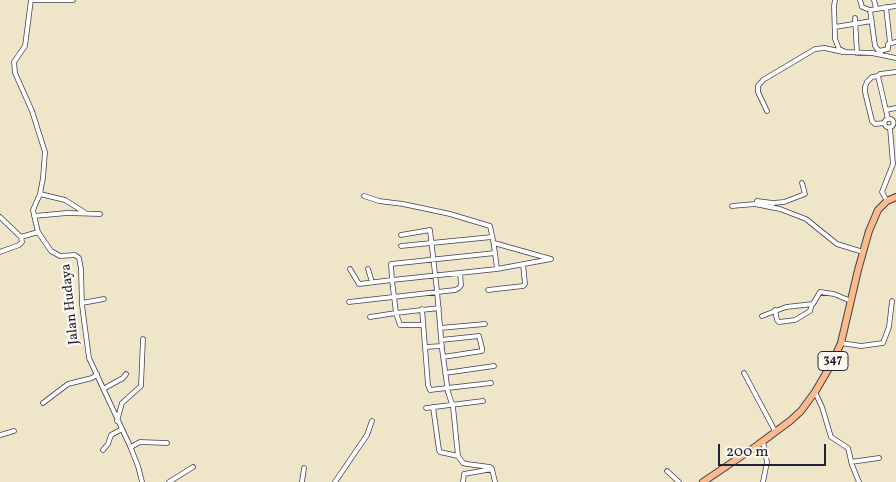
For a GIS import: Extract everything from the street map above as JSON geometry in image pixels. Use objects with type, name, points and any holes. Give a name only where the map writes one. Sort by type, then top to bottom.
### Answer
[{"type":"main road","points":[[887,201],[896,197]]},
{"type":"main road","name":"347","points":[[703,482],[763,441],[802,411],[815,392],[841,343],[863,252],[878,210],[887,201]]},
{"type":"street","points":[[31,0],[73,0]]},
{"type":"street","name":"Jalan Hudaya","points":[[31,0],[24,48],[16,58],[14,69],[32,111],[45,152],[43,178],[34,216],[38,232],[54,253],[60,256],[75,255],[79,258],[87,351],[91,364],[105,388],[131,447],[142,482]]},
{"type":"street","points":[[835,0],[835,39],[837,46],[843,52]]},
{"type":"street","points":[[860,0],[862,7],[870,10],[891,6]]},
{"type":"street","points":[[874,0],[876,8]]},
{"type":"street","points":[[879,51],[888,49],[890,43],[890,0]]},
{"type":"street","points":[[870,10],[875,46],[882,55]]},
{"type":"street","points":[[835,27],[855,21],[872,21]]},
{"type":"street","points":[[855,21],[857,53]]},
{"type":"street","points":[[890,43],[896,42]]},
{"type":"street","points":[[767,111],[758,92],[758,86],[763,80],[815,49],[824,48],[896,58]]},
{"type":"street","points":[[888,119],[884,123],[875,124],[872,121],[865,87],[872,77],[896,72]]},
{"type":"street","points":[[878,76],[888,119],[893,122],[890,128],[893,164],[882,192],[887,201]]},
{"type":"street","points":[[886,110],[896,108]]},
{"type":"street","points":[[884,123],[886,127],[890,128]]},
{"type":"street","points":[[732,206],[772,205],[784,202],[805,194],[802,183]]},
{"type":"street","points":[[40,194],[64,200],[86,213]]},
{"type":"street","points":[[364,196],[379,201],[450,214],[488,225],[494,243],[498,269]]},
{"type":"street","points":[[757,201],[806,219],[836,244],[863,252]]},
{"type":"street","points":[[34,216],[50,214],[100,214]]},
{"type":"street","points":[[0,217],[21,237],[22,242],[20,245],[0,252]]},
{"type":"street","points":[[401,235],[430,230],[438,291],[445,373],[452,405],[458,456],[464,463],[490,466],[495,482]]},
{"type":"street","points":[[21,237],[38,232]]},
{"type":"street","points":[[401,246],[492,237]]},
{"type":"street","points":[[350,269],[357,283],[498,269],[550,259],[494,243]]},
{"type":"street","points":[[423,325],[400,325],[396,312],[391,264],[495,253]]},
{"type":"street","points":[[488,290],[523,286],[524,264]]},
{"type":"street","points":[[368,269],[372,282]]},
{"type":"street","points":[[350,302],[460,288],[460,273]]},
{"type":"street","points":[[775,310],[779,322],[795,320],[810,311],[812,304],[821,292],[834,294],[851,301]]},
{"type":"street","points":[[82,303],[104,300]]},
{"type":"street","points":[[841,343],[861,346],[883,343],[889,327],[892,301]]},
{"type":"street","points":[[762,316],[775,310],[812,304]]},
{"type":"street","points":[[370,317],[396,312],[439,308]]},
{"type":"street","points":[[422,309],[430,390],[492,383]]},
{"type":"street","points":[[440,328],[485,324]]},
{"type":"street","points":[[442,340],[479,336],[482,346],[482,352],[443,356]]},
{"type":"street","points":[[118,421],[122,403],[141,386],[143,339]]},
{"type":"street","points":[[425,347],[442,346]]},
{"type":"street","points":[[445,373],[494,366]]},
{"type":"street","points":[[744,373],[775,431]]},
{"type":"street","points":[[43,403],[68,384],[92,378],[97,374]]},
{"type":"street","points":[[105,388],[123,378],[126,374]]},
{"type":"street","points":[[815,392],[822,406],[831,437],[848,448],[859,482]]},
{"type":"street","points":[[426,408],[483,401]]},
{"type":"street","points":[[433,407],[440,452],[458,456]]},
{"type":"street","points":[[335,482],[367,435],[372,421]]},
{"type":"street","points":[[103,450],[108,444],[111,435],[122,429]]},
{"type":"street","points":[[0,436],[14,431]]},
{"type":"street","points":[[763,441],[766,462],[763,482]]},
{"type":"street","points":[[131,447],[140,442],[167,443]]},
{"type":"street","points":[[851,462],[879,458]]},
{"type":"street","points":[[170,482],[193,467]]},
{"type":"street","points":[[302,482],[304,468]]},
{"type":"street","points":[[463,482],[464,474],[492,469]]},
{"type":"street","points":[[667,471],[679,482]]}]
